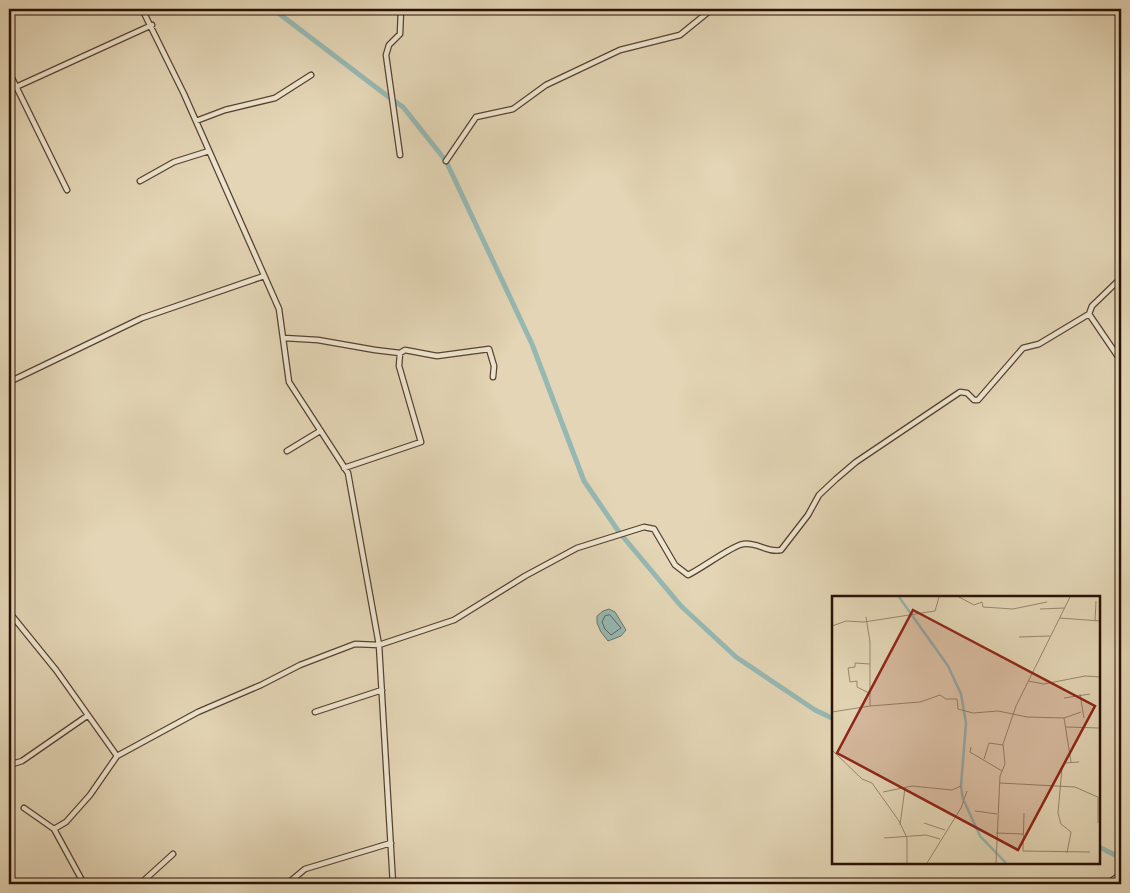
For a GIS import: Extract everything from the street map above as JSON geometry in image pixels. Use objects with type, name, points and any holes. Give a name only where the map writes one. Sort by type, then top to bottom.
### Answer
[{"type":"street","points":[[142,9],[152,25],[196,121],[279,309],[289,382],[348,473],[379,645],[393,884]]},
{"type":"street","points":[[400,155],[386,55],[389,45],[400,34],[401,9]]},
{"type":"street","points":[[446,162],[476,117],[513,109],[546,86],[620,50],[680,36],[712,9]]},
{"type":"street","points":[[16,87],[152,25]]},
{"type":"street","points":[[9,72],[27,113],[47,146],[67,190]]},
{"type":"street","points":[[196,121],[225,110],[276,98],[311,75]]},
{"type":"street","points":[[140,181],[174,162],[209,151]]},
{"type":"street","points":[[9,382],[142,318],[264,276]]},
{"type":"street","points":[[54,829],[66,822],[90,795],[117,756],[198,712],[261,686],[300,665],[355,644],[379,645],[454,620],[525,576],[577,548],[644,527],[654,529],[675,565],[688,575],[741,544],[755,544],[773,552],[781,550],[808,514],[819,495],[856,462],[960,392],[967,393],[974,400],[978,400],[1023,348],[1038,344],[1089,314],[1092,306],[1121,278]]},
{"type":"street","points":[[1089,314],[1121,362]]},
{"type":"street","points":[[284,338],[318,340],[400,353],[405,350],[438,356],[489,348],[494,366],[493,377]]},
{"type":"street","points":[[344,468],[421,442],[399,366],[400,353]]},
{"type":"street","points":[[287,451],[320,431]]},
{"type":"street","points":[[9,612],[56,670],[117,756]]},
{"type":"street","points":[[315,712],[382,690]]},
{"type":"street","points":[[9,765],[22,761],[87,716]]},
{"type":"street","points":[[24,808],[54,829],[84,884]]},
{"type":"street","points":[[287,884],[305,869],[391,843]]},
{"type":"street","points":[[140,884],[172,854]]},
{"type":"street","points":[[1107,884],[1121,874]]},
{"type":"water","points":[[609,609],[615,612],[626,630],[621,636],[608,641],[597,623],[597,616]]},
{"type":"waterway","points":[[273,9],[390,98]]},
{"type":"waterway","points":[[396,102],[403,107],[446,161],[532,344],[584,481],[619,532],[681,606],[736,657],[815,710],[832,718]]},
{"type":"waterway","points":[[1100,848],[1121,858]]}]
